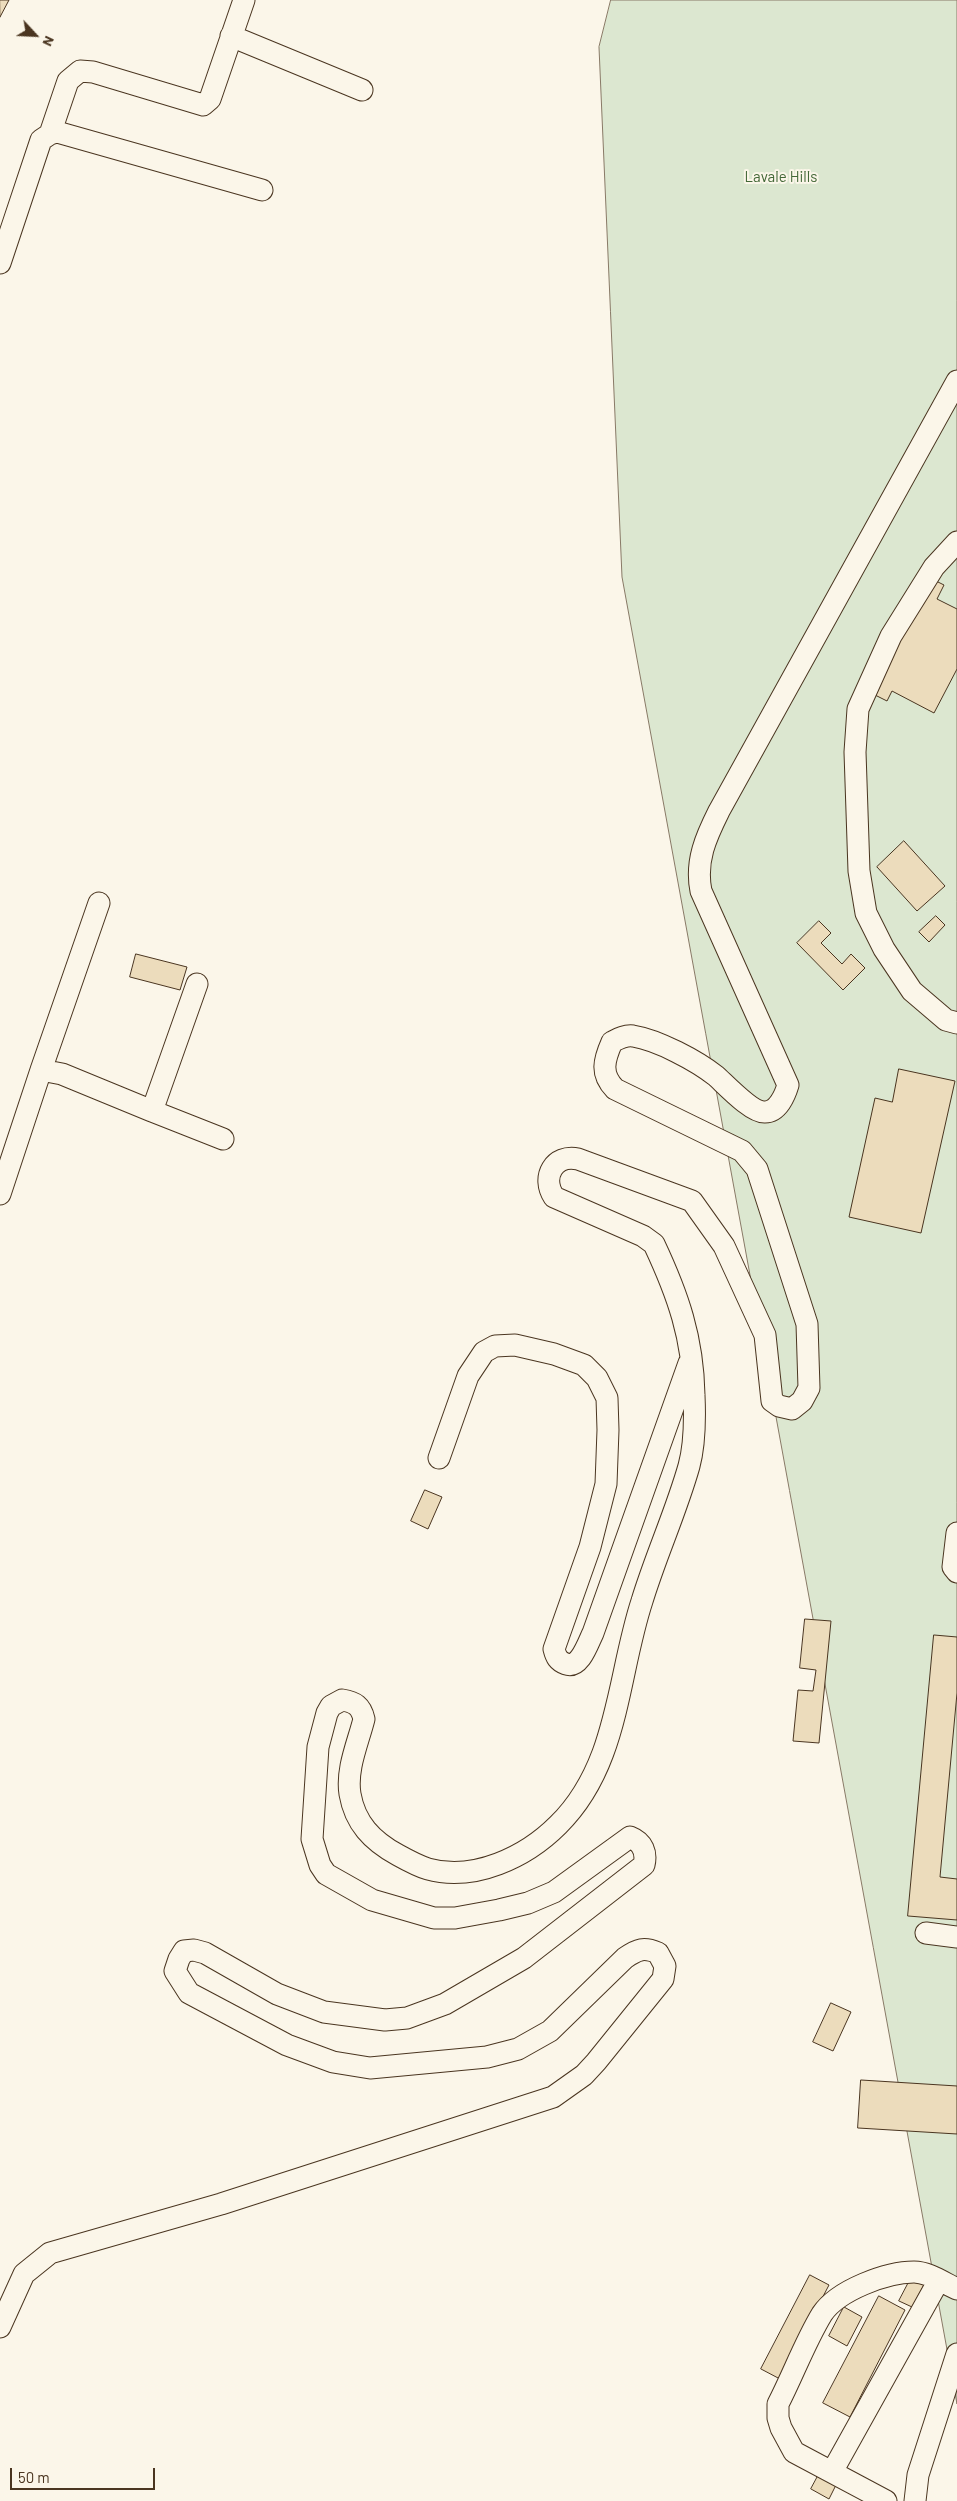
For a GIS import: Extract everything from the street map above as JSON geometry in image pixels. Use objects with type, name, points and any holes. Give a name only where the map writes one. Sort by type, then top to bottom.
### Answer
[{"type":"lane","points":[[50,134],[68,81],[80,71],[93,72],[203,105],[210,99],[244,0]]},
{"type":"lane","points":[[232,36],[362,90]]},
{"type":"lane","points":[[0,263],[41,140],[57,132],[262,190]]},
{"type":"lane","points":[[0,2327],[24,2274],[50,2253],[222,2204],[553,2097],[584,2075],[663,1979],[665,1966],[658,1953],[648,1949],[638,1949],[625,1958],[550,2031],[518,2049],[487,2057],[370,2068],[333,2062],[287,2045],[189,1993],[176,1970],[179,1959],[184,1951],[194,1950],[206,1953],[277,1994],[324,2012],[384,2020],[407,2018],[445,2004],[524,1958],[644,1865],[646,1856],[643,1847],[636,1840],[630,1838],[554,1892],[528,1903],[455,1918],[434,1918],[412,1914],[372,1900],[326,1874],[320,1865],[312,1839],[318,1747],[327,1712],[331,1706],[342,1700],[357,1704],[362,1710],[364,1719],[350,1770],[350,1793],[354,1808],[368,1833],[389,1850],[427,1869],[454,1873],[472,1871],[499,1864],[541,1840],[559,1824],[591,1780],[603,1752],[612,1726],[641,1603],[690,1464],[694,1405],[691,1355],[685,1320],[654,1244],[643,1236],[554,1197],[549,1183],[550,1169],[564,1159],[578,1159],[692,1201],[724,1246],[765,1335],[772,1400],[788,1409],[792,1409],[802,1401],[809,1388],[807,1324],[757,1169],[742,1151],[615,1089],[608,1082],[604,1064],[612,1042],[622,1037],[632,1036],[670,1050],[714,1075],[756,1110],[765,1112],[773,1109],[779,1104],[785,1094],[788,1085],[701,891],[698,878],[699,863],[706,837],[719,811],[957,381]]},
{"type":"lane","points":[[957,542],[934,567],[891,636],[858,709],[855,752],[859,871],[866,912],[884,949],[912,991],[946,1020],[957,1023]]},
{"type":"lane","points":[[0,1194],[99,903]]},
{"type":"lane","points":[[152,1111],[197,984]]},
{"type":"lane","points":[[42,1070],[62,1074],[222,1140]]},
{"type":"lane","points":[[438,1458],[468,1376],[477,1359],[484,1352],[495,1346],[515,1344],[554,1354],[584,1365],[597,1378],[607,1398],[606,1484],[590,1547],[554,1649],[556,1657],[563,1663],[570,1665],[578,1661],[593,1633],[691,1355]]},
{"type":"lane","points":[[957,1533],[953,1567],[957,1572]]},
{"type":"lane","points":[[926,1934],[957,1936]]},
{"type":"lane","points":[[832,2472],[948,2284],[925,2273],[914,2272],[876,2279],[842,2296],[823,2313],[778,2404],[778,2418],[787,2442],[794,2452],[886,2501]]},
{"type":"lane","points":[[915,2501],[918,2475],[957,2354]]},
{"type":"green space","name":"Lavale Hills","points":[[611,0],[957,0],[957,2404],[622,577],[599,47]]},
{"type":"building","points":[[0,0],[9,0],[0,17]]},
{"type":"building","points":[[932,579],[944,585],[937,599],[957,609],[957,669],[934,713],[892,691],[887,701],[873,694]]},
{"type":"building","points":[[904,841],[945,886],[917,911],[877,867]]},
{"type":"building","points":[[936,916],[945,925],[929,942],[919,932]]},
{"type":"building","points":[[819,921],[831,933],[821,943],[842,964],[851,954],[865,968],[843,990],[797,943]]},
{"type":"building","points":[[136,954],[187,967],[180,990],[130,977]]},
{"type":"building","points":[[899,1069],[955,1081],[921,1233],[849,1217],[875,1098],[892,1102]]},
{"type":"building","points":[[425,1490],[442,1497],[428,1529],[411,1521]]},
{"type":"building","points":[[805,1619],[831,1621],[819,1743],[793,1741],[798,1690],[813,1691],[816,1670],[800,1668]]},
{"type":"building","points":[[934,1635],[957,1637],[957,1693],[940,1877],[957,1879],[957,1920],[908,1916]]},
{"type":"building","points":[[831,2003],[851,2012],[833,2051],[813,2042]]},
{"type":"building","points":[[861,2080],[957,2086],[957,2134],[858,2128]]},
{"type":"building","points":[[810,2275],[829,2285],[780,2379],[761,2369]]},
{"type":"building","points":[[910,2280],[925,2283],[912,2307],[899,2301]]},
{"type":"building","points":[[879,2296],[905,2310],[850,2417],[823,2403]]},
{"type":"building","points":[[844,2307],[862,2317],[847,2346],[829,2336]]},
{"type":"building","points":[[818,2476],[836,2485],[829,2499],[811,2489]]}]
